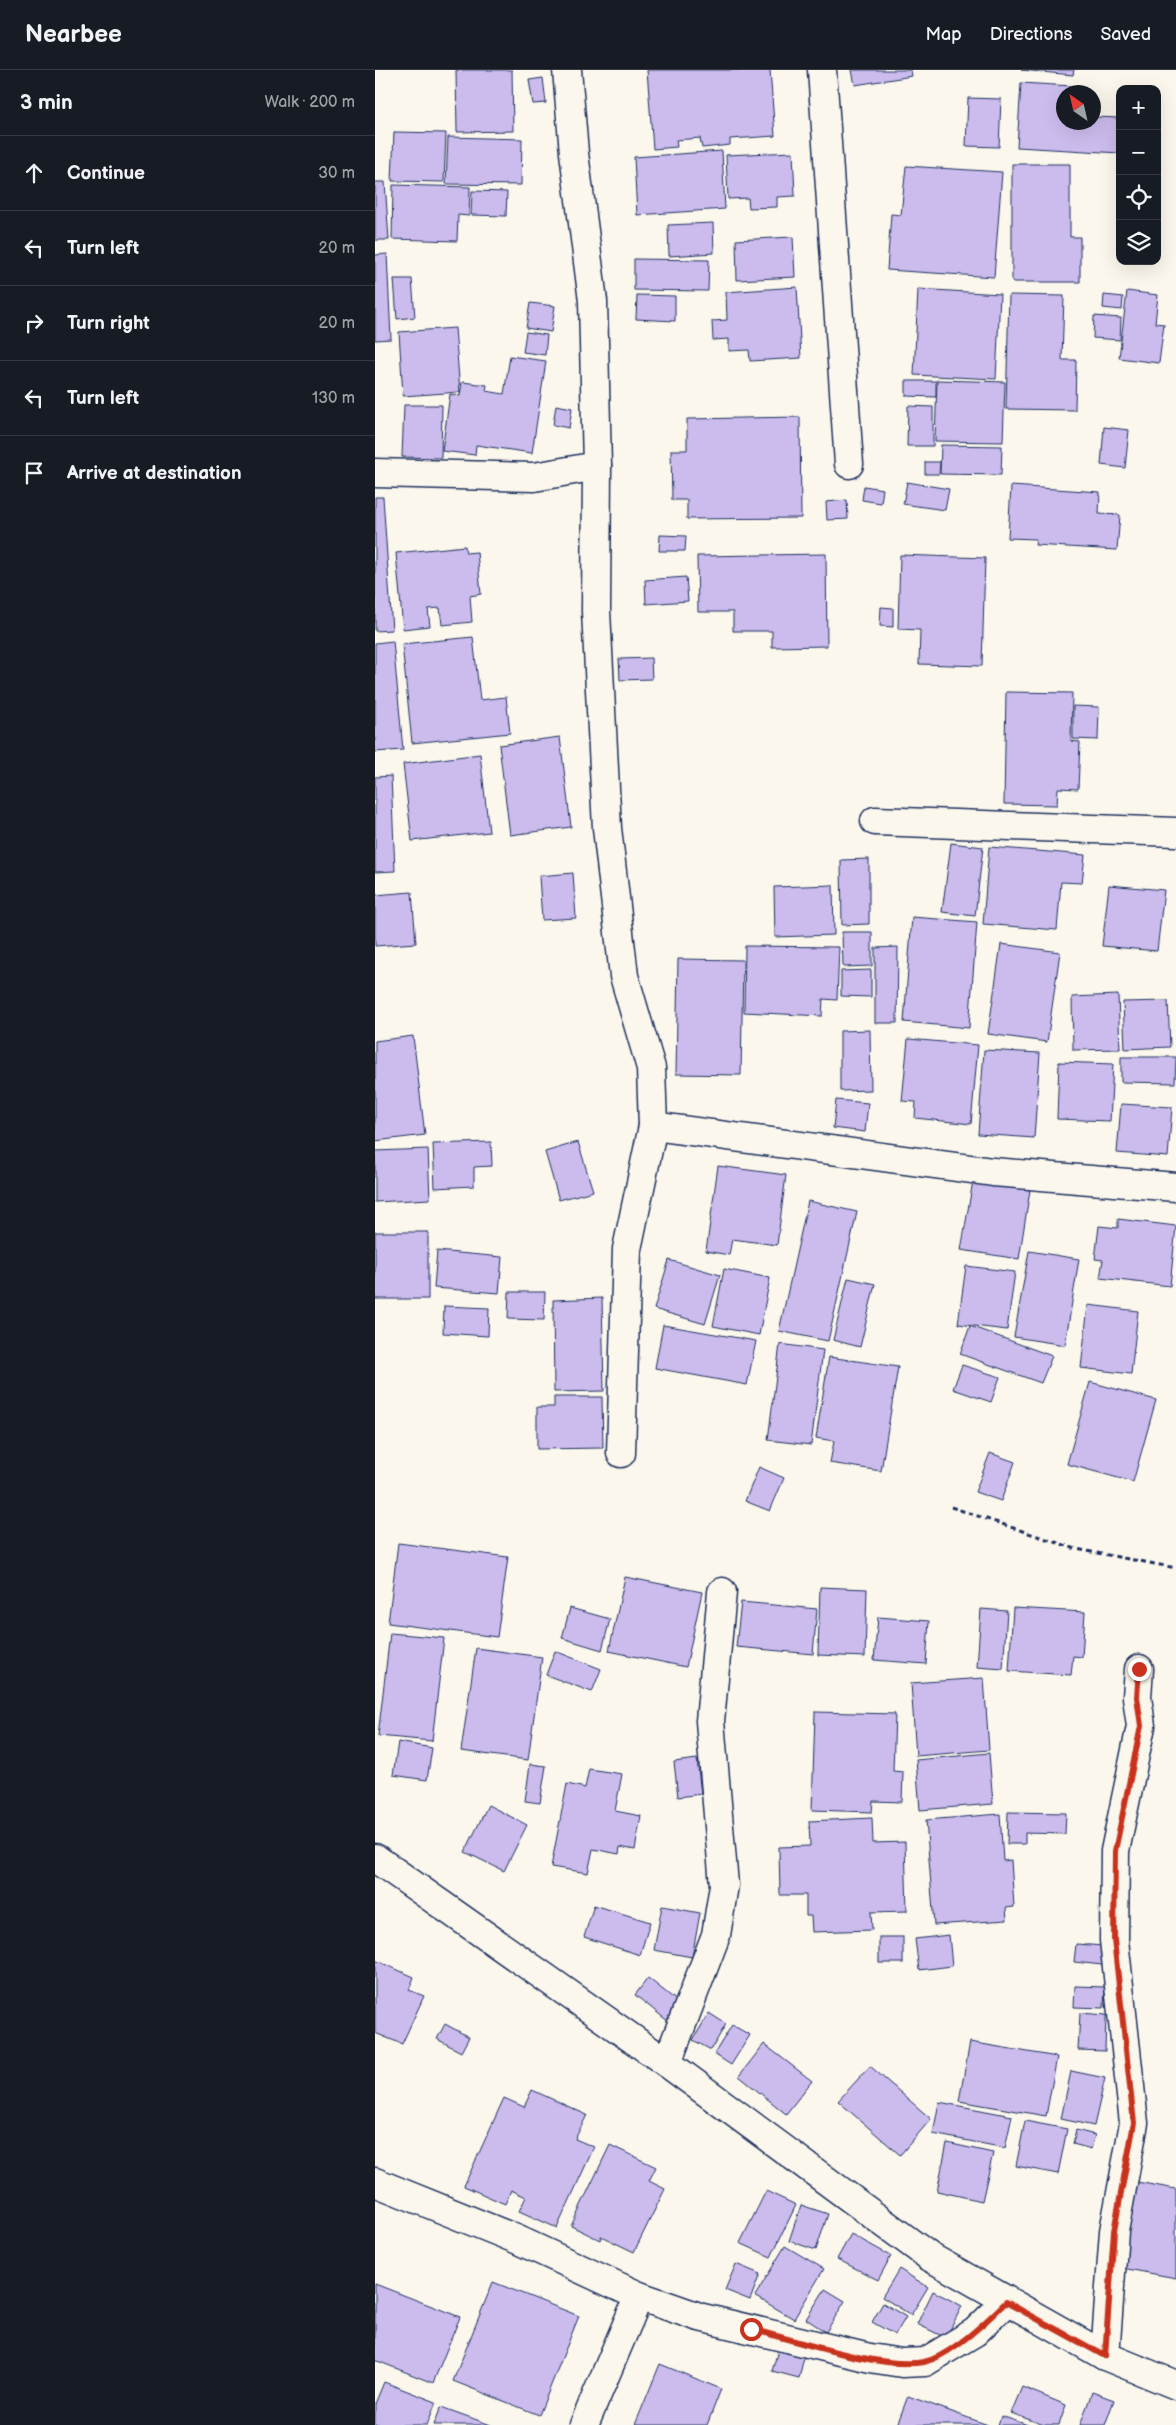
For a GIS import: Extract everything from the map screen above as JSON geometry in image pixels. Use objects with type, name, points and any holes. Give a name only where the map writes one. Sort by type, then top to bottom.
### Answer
[{"type":"street","points":[[567,70],[574,153],[593,302],[597,466],[596,611],[607,828],[624,976],[651,1068],[653,1126],[627,1249],[621,1453]]},
{"type":"street","points":[[822,70],[849,464]]},
{"type":"street","points":[[375,473],[534,477],[597,466]]},
{"type":"street","points":[[875,821],[1176,832]]},
{"type":"street","points":[[653,1126],[993,1172],[1176,1188]]},
{"type":"street","points":[[667,2063],[715,1935],[724,1885],[710,1720],[722,1592]]},
{"type":"street","points":[[1105,2356],[1114,2231],[1134,2123],[1114,1940],[1115,1851],[1141,1726],[1137,1697],[1139,1669]]},
{"type":"street","points":[[375,1858],[667,2063],[930,2257],[1006,2302],[1105,2356],[1176,2385]]},
{"type":"street","points":[[375,2182],[516,2239],[639,2296],[699,2317],[870,2358],[902,2363],[925,2362],[952,2348],[975,2332],[1006,2302]]},
{"type":"street","points":[[584,2425],[639,2296]]},
{"type":"path","points":[[951,1507],[1076,1549],[1176,1568]]},
{"type":"building","points":[[456,70],[512,70],[513,131],[457,132]]},
{"type":"building","points":[[647,70],[770,70],[775,136],[730,139],[730,145],[702,148],[700,138],[676,140],[677,147],[653,149]]},
{"type":"building","points":[[852,70],[911,70],[912,76],[855,85]]},
{"type":"building","points":[[1021,70],[1074,70],[1073,75]]},
{"type":"building","points":[[543,78],[546,103],[533,104],[529,80]]},
{"type":"building","points":[[1021,83],[1056,85],[1056,130],[1101,130],[1101,117],[1116,118],[1116,153],[1017,147]]},
{"type":"building","points":[[968,98],[1001,99],[999,147],[966,146]]},
{"type":"building","points":[[394,132],[446,133],[444,182],[392,181]]},
{"type":"building","points":[[448,137],[522,139],[521,185],[446,184]]},
{"type":"building","points":[[722,151],[725,209],[637,215],[634,157]]},
{"type":"building","points":[[793,152],[795,196],[777,197],[777,207],[749,208],[748,198],[728,199],[726,155]]},
{"type":"building","points":[[1012,164],[1070,164],[1070,237],[1080,237],[1080,282],[1012,282]]},
{"type":"building","points":[[906,166],[1002,172],[994,277],[887,270],[891,214],[901,215]]},
{"type":"building","points":[[375,182],[385,182],[389,240],[375,240]]},
{"type":"building","points":[[393,185],[470,187],[469,216],[458,215],[457,241],[392,239]]},
{"type":"building","points":[[472,191],[507,192],[506,216],[471,215]]},
{"type":"building","points":[[713,223],[714,253],[669,256],[668,225]]},
{"type":"building","points":[[793,237],[795,277],[737,280],[736,240]]},
{"type":"building","points":[[387,254],[391,339],[375,340],[375,255]]},
{"type":"building","points":[[634,259],[709,260],[708,291],[634,290]]},
{"type":"building","points":[[394,279],[412,279],[415,317],[397,319]]},
{"type":"building","points":[[797,287],[801,358],[750,361],[749,350],[729,351],[729,339],[713,340],[712,321],[727,320],[726,292]]},
{"type":"building","points":[[918,289],[1000,294],[996,379],[914,375]]},
{"type":"building","points":[[1127,291],[1158,295],[1155,323],[1164,324],[1159,363],[1119,358]]},
{"type":"building","points":[[637,295],[675,296],[675,321],[636,319]]},
{"type":"building","points":[[1009,295],[1064,296],[1062,360],[1076,360],[1075,410],[1006,409]]},
{"type":"building","points":[[1104,295],[1123,297],[1122,310],[1103,308]]},
{"type":"building","points":[[530,303],[555,306],[551,332],[526,328]]},
{"type":"building","points":[[1094,316],[1121,318],[1120,340],[1093,338]]},
{"type":"building","points":[[455,328],[460,392],[403,396],[399,332]]},
{"type":"building","points":[[526,332],[547,335],[545,355],[523,352]]},
{"type":"building","points":[[510,356],[546,361],[532,453],[476,445],[475,455],[442,451],[450,394],[460,396],[462,382],[487,385],[486,391],[504,394]]},
{"type":"building","points":[[937,380],[1005,382],[1003,442],[935,441]]},
{"type":"building","points":[[906,381],[936,381],[936,397],[906,396]]},
{"type":"building","points":[[404,405],[442,405],[441,458],[402,457]]},
{"type":"building","points":[[556,405],[572,408],[569,428],[553,425]]},
{"type":"building","points":[[908,406],[933,407],[933,446],[907,446]]},
{"type":"building","points":[[800,417],[801,518],[687,519],[687,500],[672,500],[671,450],[687,450],[687,419]]},
{"type":"building","points":[[1104,427],[1129,430],[1125,468],[1101,465]]},
{"type":"building","points":[[941,445],[1002,446],[1001,475],[940,474]]},
{"type":"building","points":[[925,462],[940,462],[939,474],[925,474]]},
{"type":"building","points":[[907,482],[949,489],[945,510],[903,504]]},
{"type":"building","points":[[864,486],[883,489],[881,503],[862,500]]},
{"type":"building","points":[[1011,486],[1100,492],[1099,514],[1120,515],[1117,550],[1035,545],[1036,539],[1008,538]]},
{"type":"building","points":[[375,497],[383,497],[392,630],[375,631]]},
{"type":"building","points":[[847,500],[848,519],[827,520],[826,502]]},
{"type":"building","points":[[660,535],[686,536],[685,551],[659,551]]},
{"type":"building","points":[[465,546],[466,553],[477,552],[481,594],[470,596],[472,622],[442,625],[440,608],[428,609],[430,626],[403,629],[396,553]]},
{"type":"building","points":[[826,554],[827,646],[772,647],[772,631],[733,631],[733,612],[698,612],[697,556]]},
{"type":"building","points":[[900,555],[985,558],[982,666],[919,664],[920,630],[898,629]]},
{"type":"building","points":[[686,577],[688,601],[646,604],[645,580]]},
{"type":"building","points":[[881,607],[893,608],[893,627],[880,626]]},
{"type":"building","points":[[473,637],[480,700],[506,697],[510,733],[412,743],[402,644]]},
{"type":"building","points":[[393,641],[403,750],[375,752],[375,643]]},
{"type":"building","points":[[651,658],[652,679],[620,680],[619,659]]},
{"type":"building","points":[[1006,692],[1072,693],[1071,741],[1080,742],[1078,789],[1058,788],[1057,805],[1004,804]]},
{"type":"building","points":[[1073,706],[1099,707],[1098,740],[1073,739]]},
{"type":"building","points":[[560,737],[571,827],[510,835],[499,745]]},
{"type":"building","points":[[480,754],[489,832],[412,841],[403,764]]},
{"type":"building","points":[[391,776],[395,871],[375,872],[375,777]]},
{"type":"building","points":[[951,843],[983,847],[975,916],[942,912]]},
{"type":"building","points":[[989,847],[1085,855],[1082,883],[1061,882],[1057,930],[983,924]]},
{"type":"building","points":[[869,859],[869,924],[842,925],[841,860]]},
{"type":"building","points":[[573,873],[576,918],[542,920],[539,876]]},
{"type":"building","points":[[833,885],[834,935],[775,937],[774,887]]},
{"type":"building","points":[[1109,885],[1164,890],[1157,951],[1102,946]]},
{"type":"building","points":[[412,892],[416,943],[375,946],[375,895]]},
{"type":"building","points":[[912,917],[977,922],[969,1028],[904,1022]]},
{"type":"building","points":[[842,932],[872,932],[872,966],[843,967]]},
{"type":"building","points":[[1001,944],[1060,952],[1047,1042],[988,1034]]},
{"type":"building","points":[[745,946],[839,947],[837,1000],[823,999],[822,1016],[744,1012]]},
{"type":"building","points":[[898,947],[897,1023],[875,1023],[875,948]]},
{"type":"building","points":[[678,959],[743,960],[741,1075],[676,1074]]},
{"type":"building","points":[[871,970],[871,997],[841,996],[841,971]]},
{"type":"building","points":[[1118,995],[1120,1049],[1073,1050],[1072,997]]},
{"type":"building","points":[[1168,1001],[1170,1047],[1125,1049],[1123,1002]]},
{"type":"building","points":[[870,1030],[871,1090],[840,1091],[840,1031]]},
{"type":"building","points":[[413,1036],[425,1135],[375,1141],[375,1041]]},
{"type":"building","points":[[908,1039],[978,1045],[971,1124],[915,1118],[916,1102],[902,1101]]},
{"type":"building","points":[[984,1050],[1040,1053],[1034,1138],[978,1134]]},
{"type":"building","points":[[1121,1057],[1176,1057],[1175,1083],[1121,1082]]},
{"type":"building","points":[[1059,1062],[1113,1064],[1110,1121],[1057,1119]]},
{"type":"building","points":[[836,1100],[868,1103],[865,1132],[833,1128]]},
{"type":"building","points":[[1121,1104],[1172,1107],[1168,1157],[1117,1153]]},
{"type":"building","points":[[491,1142],[492,1166],[474,1167],[474,1186],[435,1188],[433,1144]]},
{"type":"building","points":[[578,1142],[593,1191],[559,1200],[545,1152]]},
{"type":"building","points":[[428,1149],[430,1199],[375,1202],[375,1151]]},
{"type":"building","points":[[718,1166],[786,1175],[777,1245],[732,1239],[729,1255],[706,1251]]},
{"type":"building","points":[[973,1181],[1030,1190],[1019,1259],[961,1250]]},
{"type":"building","points":[[808,1201],[857,1212],[828,1341],[779,1331]]},
{"type":"building","points":[[1118,1219],[1176,1226],[1170,1286],[1100,1278],[1103,1260],[1095,1259],[1099,1226],[1118,1228]]},
{"type":"building","points":[[375,1232],[428,1232],[428,1299],[375,1299]]},
{"type":"building","points":[[437,1251],[502,1257],[499,1293],[434,1288]]},
{"type":"building","points":[[1029,1251],[1079,1259],[1065,1345],[1014,1337]]},
{"type":"building","points":[[669,1260],[720,1275],[705,1324],[654,1309]]},
{"type":"building","points":[[966,1266],[1015,1272],[1007,1330],[958,1324]]},
{"type":"building","points":[[724,1269],[770,1278],[759,1335],[713,1326]]},
{"type":"building","points":[[848,1278],[875,1284],[860,1347],[833,1340]]},
{"type":"building","points":[[509,1292],[545,1292],[544,1320],[508,1319]]},
{"type":"building","points":[[602,1298],[604,1391],[554,1392],[553,1300]]},
{"type":"building","points":[[1088,1305],[1138,1311],[1131,1374],[1081,1368]]},
{"type":"building","points":[[444,1306],[489,1308],[488,1336],[443,1333]]},
{"type":"building","points":[[663,1325],[756,1341],[747,1385],[655,1368]]},
{"type":"building","points":[[970,1326],[1052,1356],[1041,1383],[960,1354]]},
{"type":"building","points":[[780,1344],[823,1350],[811,1445],[768,1440]]},
{"type":"building","points":[[829,1357],[898,1367],[881,1471],[830,1463],[834,1441],[816,1438]]},
{"type":"building","points":[[962,1365],[1000,1377],[991,1402],[953,1389]]},
{"type":"building","points":[[1090,1382],[1156,1400],[1133,1482],[1067,1464]]},
{"type":"building","points":[[554,1397],[602,1397],[603,1448],[537,1449],[537,1407],[554,1407]]},
{"type":"building","points":[[990,1453],[1015,1462],[1001,1501],[975,1492]]},
{"type":"building","points":[[759,1467],[784,1478],[770,1511],[745,1501]]},
{"type":"building","points":[[398,1543],[508,1557],[497,1637],[388,1623]]},
{"type":"building","points":[[625,1577],[702,1592],[686,1667],[609,1651]]},
{"type":"building","points":[[820,1587],[867,1589],[865,1657],[818,1655]]},
{"type":"building","points":[[741,1602],[817,1609],[813,1654],[736,1647]]},
{"type":"building","points":[[570,1608],[610,1619],[602,1650],[562,1638]]},
{"type":"building","points":[[1013,1608],[1085,1612],[1082,1657],[1073,1656],[1071,1675],[1009,1671]]},
{"type":"building","points":[[981,1609],[1007,1611],[1003,1669],[977,1667]]},
{"type":"building","points":[[878,1617],[929,1621],[926,1664],[874,1660]]},
{"type":"building","points":[[390,1633],[444,1638],[432,1741],[378,1736]]},
{"type":"building","points":[[476,1648],[542,1657],[528,1760],[461,1751]]},
{"type":"building","points":[[555,1651],[601,1669],[592,1692],[546,1675]]},
{"type":"building","points":[[984,1678],[989,1750],[916,1756],[911,1683]]},
{"type":"building","points":[[815,1712],[895,1714],[893,1771],[903,1772],[902,1802],[873,1801],[872,1812],[812,1810]]},
{"type":"building","points":[[398,1742],[432,1748],[427,1780],[393,1775]]},
{"type":"building","points":[[989,1753],[993,1804],[920,1810],[916,1760]]},
{"type":"building","points":[[697,1759],[701,1794],[678,1797],[674,1762]]},
{"type":"building","points":[[530,1764],[546,1766],[540,1803],[525,1801]]},
{"type":"building","points":[[589,1769],[622,1774],[615,1811],[641,1816],[635,1850],[620,1847],[619,1854],[593,1849],[588,1873],[551,1867],[567,1784],[585,1788]]},
{"type":"building","points":[[488,1805],[527,1825],[504,1871],[465,1852]]},
{"type":"building","points":[[1008,1812],[1066,1813],[1065,1834],[1025,1833],[1025,1844],[1007,1844]]},
{"type":"building","points":[[1000,1814],[1003,1861],[1011,1860],[1014,1907],[1006,1908],[1007,1920],[934,1925],[926,1820]]},
{"type":"building","points":[[872,1818],[873,1843],[905,1842],[907,1911],[871,1912],[872,1930],[812,1932],[811,1916],[806,1916],[806,1895],[780,1895],[779,1847],[810,1846],[809,1821]]},
{"type":"building","points":[[594,1905],[650,1922],[640,1955],[584,1937]]},
{"type":"building","points":[[662,1906],[700,1913],[692,1957],[654,1950]]},
{"type":"building","points":[[949,1935],[952,1966],[919,1970],[915,1939]]},
{"type":"building","points":[[879,1937],[903,1937],[903,1963],[879,1963]]},
{"type":"building","points":[[1076,1944],[1104,1946],[1102,1965],[1074,1962]]},
{"type":"building","points":[[375,1960],[414,1977],[409,1990],[424,1996],[402,2044],[375,2033]]},
{"type":"building","points":[[648,1978],[682,2005],[669,2022],[635,1995]]},
{"type":"building","points":[[1075,1986],[1105,1987],[1104,2008],[1074,2007]]},
{"type":"building","points":[[709,2013],[726,2024],[711,2050],[693,2040]]},
{"type":"building","points":[[1080,2013],[1106,2015],[1105,2051],[1078,2050]]},
{"type":"building","points":[[445,2024],[469,2037],[461,2052],[437,2039]]},
{"type":"building","points":[[732,2025],[750,2035],[731,2065],[714,2054]]},
{"type":"building","points":[[970,2042],[1057,2057],[1046,2116],[959,2101]]},
{"type":"building","points":[[764,2044],[812,2081],[786,2114],[739,2076]]},
{"type":"building","points":[[870,2066],[931,2119],[900,2155],[838,2101]]},
{"type":"building","points":[[1071,2071],[1105,2078],[1094,2126],[1061,2119]]},
{"type":"building","points":[[532,2090],[587,2115],[575,2139],[594,2147],[557,2228],[519,2211],[526,2197],[511,2190],[505,2204],[464,2186],[504,2098],[524,2107]]},
{"type":"building","points":[[939,2102],[1012,2116],[1005,2148],[933,2134]]},
{"type":"building","points":[[1025,2121],[1067,2129],[1058,2174],[1016,2166]]},
{"type":"building","points":[[1076,2130],[1095,2135],[1091,2149],[1073,2144]]},
{"type":"building","points":[[947,2143],[993,2153],[982,2201],[937,2191]]},
{"type":"building","points":[[610,2145],[656,2167],[649,2181],[665,2189],[634,2252],[601,2236],[600,2240],[571,2226]]},
{"type":"building","points":[[1137,2182],[1176,2189],[1176,2278],[1122,2268]]},
{"type":"building","points":[[766,2191],[796,2205],[771,2257],[740,2243]]},
{"type":"building","points":[[801,2205],[828,2214],[816,2250],[789,2241]]},
{"type":"building","points":[[851,2234],[891,2256],[878,2280],[837,2259]]},
{"type":"building","points":[[785,2246],[824,2269],[794,2319],[755,2296]]},
{"type":"building","points":[[736,2264],[760,2274],[750,2300],[725,2290]]},
{"type":"building","points":[[899,2269],[928,2287],[911,2315],[882,2297]]},
{"type":"building","points":[[493,2282],[579,2316],[539,2415],[453,2381]]},
{"type":"building","points":[[375,2284],[460,2317],[433,2383],[375,2360]]},
{"type":"building","points":[[825,2289],[845,2301],[826,2332],[806,2319]]},
{"type":"building","points":[[933,2291],[962,2306],[946,2338],[917,2324]]},
{"type":"building","points":[[883,2303],[906,2317],[895,2335],[872,2322]]},
{"type":"building","points":[[779,2347],[805,2353],[799,2378],[772,2371]]},
{"type":"building","points":[[660,2364],[721,2389],[707,2425],[635,2425]]},
{"type":"building","points":[[384,2382],[436,2402],[427,2425],[375,2425],[375,2404]]},
{"type":"building","points":[[1022,2387],[1066,2405],[1059,2425],[1044,2425],[1011,2413]]},
{"type":"building","points":[[1092,2392],[1114,2400],[1105,2425],[1080,2425]]},
{"type":"building","points":[[908,2396],[988,2425],[897,2425]]},
{"type":"building","points":[[441,2407],[491,2425],[434,2425]]},
{"type":"building","points":[[1001,2416],[1028,2425],[998,2425]]},
{"type":"route","points":[[751,2329],[870,2358],[902,2363],[925,2362],[952,2348],[975,2332],[1006,2302],[1105,2356],[1114,2231],[1134,2123],[1114,1940],[1115,1851],[1141,1726],[1137,1697],[1139,1669]]}]
